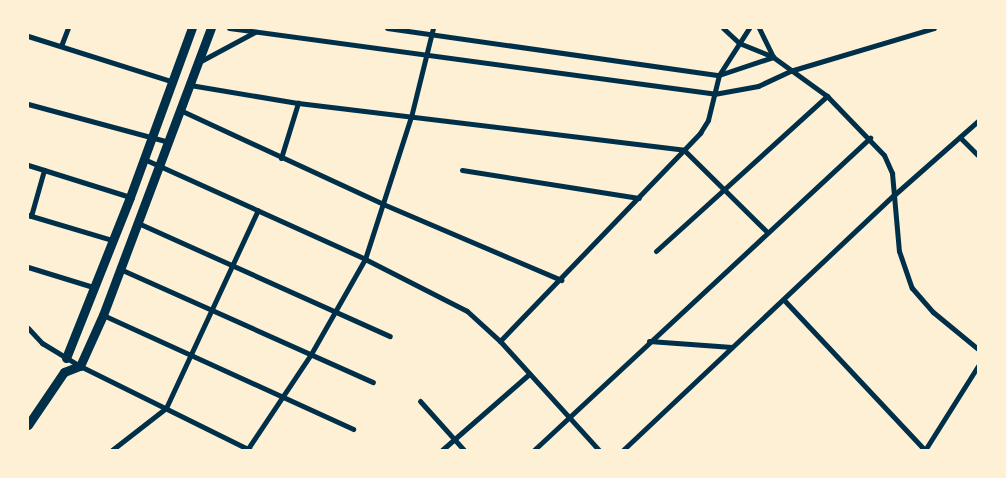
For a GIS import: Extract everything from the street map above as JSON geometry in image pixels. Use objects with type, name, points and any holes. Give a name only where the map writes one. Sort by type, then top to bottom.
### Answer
[{"type":"street","points":[[60,46],[68,28]]},
{"type":"street","points":[[28,426],[31,417],[64,372],[66,358],[130,197],[192,28]]},
{"type":"street","points":[[64,372],[80,366],[103,315],[211,28]]},
{"type":"street","points":[[230,28],[714,94],[758,86],[790,71],[934,28]]},
{"type":"street","points":[[387,28],[432,30],[719,75],[773,57]]},
{"type":"street","points":[[723,28],[739,43],[773,57],[827,96],[870,138],[892,173],[898,243],[912,288],[933,312],[978,349]]},
{"type":"street","points":[[500,341],[700,134],[708,120],[719,75],[749,28]]},
{"type":"street","points":[[759,28],[773,57]]},
{"type":"street","points":[[28,328],[66,358],[80,366],[249,450],[311,354],[365,259],[411,117],[432,30]]},
{"type":"street","points":[[199,62],[256,32]]},
{"type":"street","points":[[28,36],[171,81]]},
{"type":"street","points":[[190,85],[298,103],[684,150],[766,231]]},
{"type":"street","points":[[656,250],[827,96]]},
{"type":"street","points":[[281,158],[298,103]]},
{"type":"street","points":[[28,111],[28,104],[168,142]]},
{"type":"street","points":[[180,110],[383,204],[561,280]]},
{"type":"street","points":[[623,450],[894,195],[978,120]]},
{"type":"street","points":[[960,136],[978,155]]},
{"type":"street","points":[[534,450],[766,231],[870,138]]},
{"type":"street","points":[[144,159],[365,259],[466,311],[500,341],[599,450]]},
{"type":"street","points":[[28,165],[130,197]]},
{"type":"street","points":[[44,170],[29,215],[112,240]]},
{"type":"street","points":[[462,170],[640,198]]},
{"type":"street","points":[[116,450],[166,408],[258,210]]},
{"type":"street","points":[[138,223],[390,336]]},
{"type":"street","points":[[28,267],[93,287]]},
{"type":"street","points":[[120,269],[374,382]]},
{"type":"street","points":[[784,300],[925,450],[978,366]]},
{"type":"street","points":[[103,315],[353,429]]},
{"type":"street","points":[[649,341],[732,347]]},
{"type":"street","points":[[442,450],[529,374]]},
{"type":"street","points":[[420,401],[464,450]]}]
